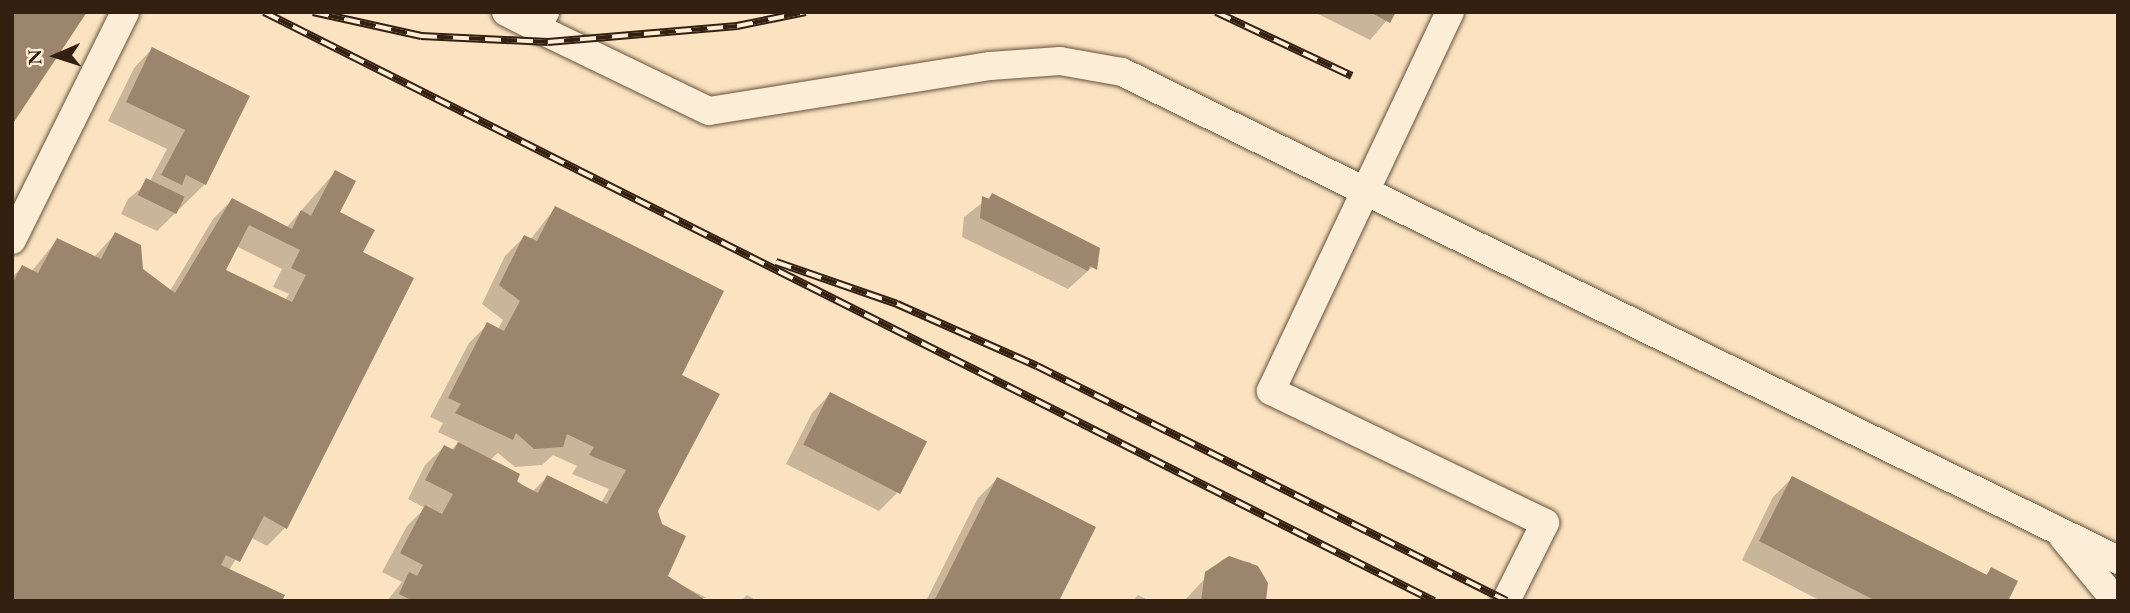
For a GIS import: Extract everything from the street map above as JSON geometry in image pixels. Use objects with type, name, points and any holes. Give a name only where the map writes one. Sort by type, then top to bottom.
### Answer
[{"type":"lane","points":[[12,240],[125,12]]},
{"type":"lane","points":[[506,12],[541,20],[709,111],[990,66],[1060,61],[1122,72],[1367,189],[2118,560]]},
{"type":"lane","points":[[1450,12],[1271,391],[1545,523],[1506,601]]},
{"type":"lane","points":[[2057,530],[2116,601]]},
{"type":"building","points":[[12,12],[87,12],[12,125]]},
{"type":"building","points":[[1370,12],[1396,12],[1390,23]]},
{"type":"building","points":[[152,47],[250,96],[206,185],[186,175],[182,185],[161,175],[185,130],[126,102]]},
{"type":"building","points":[[335,170],[356,181],[340,212],[375,230],[363,252],[414,278],[287,529],[264,516],[240,562],[226,555],[221,565],[285,595],[282,601],[12,601],[12,284],[22,265],[38,273],[57,238],[101,259],[115,232],[141,245],[143,269],[175,293],[232,198],[292,229],[301,210],[311,216]],"holes":[[[249,225],[300,250],[291,268],[306,275],[292,302],[226,270]]]},
{"type":"building","points":[[146,178],[185,197],[176,214],[138,195]]},
{"type":"building","points":[[992,193],[1100,248],[1097,270],[1090,266],[1088,271],[980,218],[982,196],[989,199]]},
{"type":"building","points":[[555,206],[724,291],[682,375],[720,394],[658,511],[662,524],[686,536],[668,576],[707,601],[413,601],[399,594],[409,572],[417,576],[423,565],[400,553],[425,505],[442,514],[453,494],[425,480],[444,445],[454,450],[458,442],[520,474],[517,482],[538,493],[547,475],[607,504],[626,470],[589,455],[594,447],[567,434],[563,447],[534,449],[516,433],[513,440],[455,413],[461,404],[448,398],[487,322],[504,331],[520,301],[499,285],[524,235],[537,241]]},
{"type":"building","points":[[830,392],[927,441],[900,494],[803,445]]},
{"type":"building","points":[[1792,476],[1987,575],[1991,567],[2018,581],[2008,601],[1876,601],[1759,541]]},
{"type":"building","points":[[997,477],[1096,527],[1059,601],[934,601]]},
{"type":"building","points":[[1229,556],[1258,566],[1268,583],[1266,601],[1201,601],[1205,572]]},
{"type":"railway","points":[[264,12],[1434,601]]},
{"type":"railway","points":[[313,12],[421,36],[548,42],[737,26],[806,12]]},
{"type":"railway","points":[[1216,12],[1352,76]]},
{"type":"railway","points":[[776,262],[897,304],[1037,366],[1507,601]]}]
